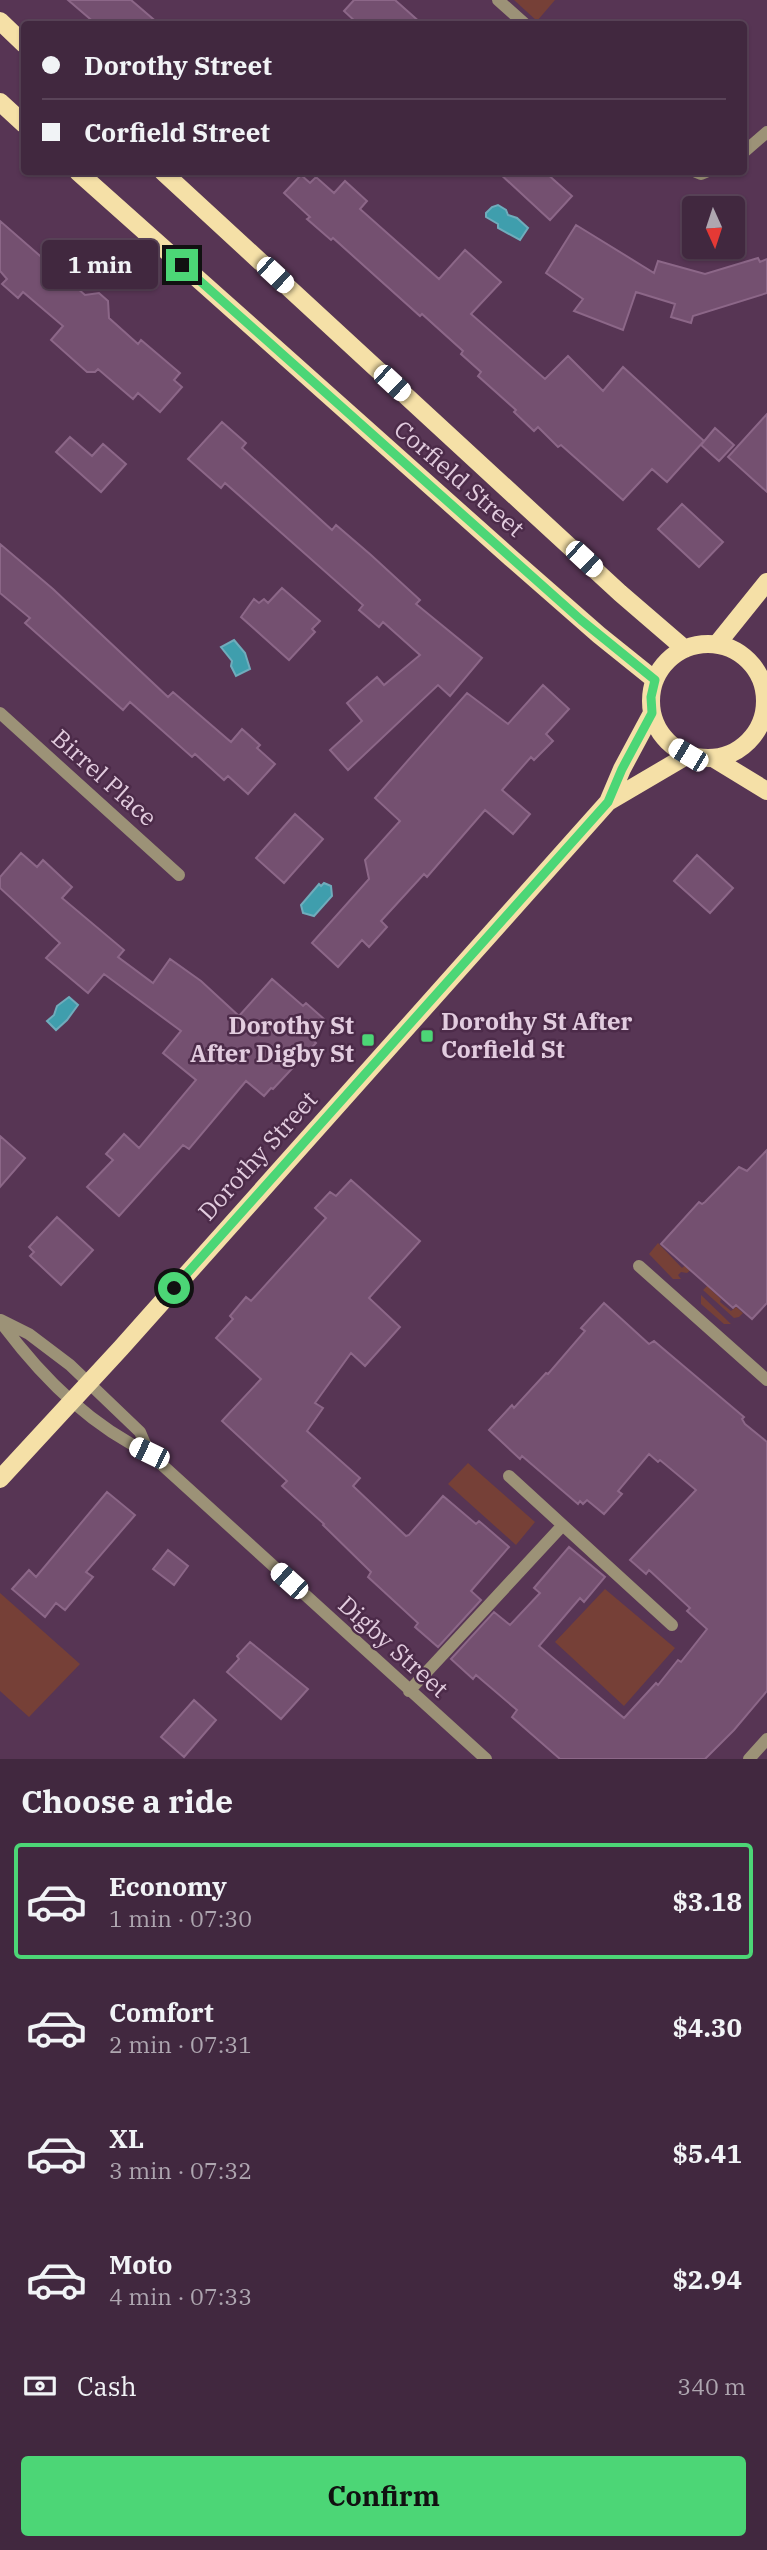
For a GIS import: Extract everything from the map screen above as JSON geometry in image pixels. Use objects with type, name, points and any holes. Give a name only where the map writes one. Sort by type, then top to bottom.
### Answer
[{"type":"main road","points":[[0,21],[21,41]]},
{"type":"main road","points":[[0,102],[21,121]]},
{"type":"main road","name":"Corfield Street","points":[[81,175],[482,532],[599,635],[655,680]]},
{"type":"main road","name":"Corfield Street","points":[[166,175],[620,593],[685,649]]},
{"type":"main road","points":[[717,644],[767,582]]},
{"type":"main road","points":[[700,644],[717,644],[733,649],[747,658],[758,672],[766,694],[763,719],[750,740],[729,754],[713,758],[688,755],[672,745],[659,731],[652,713],[651,697],[655,680],[667,662],[685,649],[700,644]]},
{"type":"main road","name":"Dorothy Street","points":[[608,802],[652,713]]},
{"type":"main road","name":"Dorothy Street","points":[[0,1479],[608,802],[688,755]]},
{"type":"main road","points":[[713,758],[767,791]]},
{"type":"street","points":[[498,0],[522,21]]},
{"type":"street","points":[[747,149],[767,132]]},
{"type":"street","name":"Birrel Place","points":[[0,713],[179,875]]},
{"type":"street","points":[[639,1266],[767,1380]]},
{"type":"street","name":"Digby Street","points":[[0,1320],[29,1334],[70,1365],[140,1432],[149,1453]]},
{"type":"street","name":"Digby Street","points":[[0,1320],[37,1367],[72,1401],[129,1444],[149,1453],[486,1759]]},
{"type":"street","points":[[509,1476],[672,1625]]},
{"type":"street","points":[[410,1691],[562,1526]]},
{"type":"street","points":[[748,1759],[767,1739]]},
{"type":"shaded area","points":[[514,0],[555,0],[537,21]]},
{"type":"shaded area","points":[[498,205],[528,228],[520,240],[498,228],[498,224],[486,217],[492,207]]},
{"type":"shaded area","points":[[234,640],[245,653],[250,669],[236,676],[231,666],[232,661],[221,647]]},
{"type":"shaded area","points":[[324,883],[331,886],[332,896],[314,916],[303,913],[301,905],[319,884],[321,886]]},
{"type":"shaded area","points":[[69,997],[78,1005],[56,1030],[47,1021],[54,1015],[57,1006]]},
{"type":"shaded area","points":[[658,1243],[682,1268],[687,1264],[692,1269],[687,1273],[681,1272],[678,1275],[681,1279],[673,1279],[649,1254]]},
{"type":"shaded area","points":[[709,1284],[710,1289],[721,1299],[720,1302],[731,1311],[736,1307],[743,1313],[734,1318],[703,1290]]},
{"type":"shaded area","points":[[701,1295],[731,1324],[724,1324],[701,1304]]},
{"type":"shaded area","points":[[468,1463],[535,1522],[516,1545],[448,1484]]},
{"type":"shaded area","points":[[605,1589],[675,1648],[624,1706],[555,1642]]},
{"type":"shaded area","points":[[0,1593],[80,1664],[29,1717],[0,1691]]},
{"type":"building","points":[[68,0],[131,0],[156,21],[92,21]]},
{"type":"building","points":[[354,0],[395,0],[419,21],[355,21],[344,11]]},
{"type":"building","points":[[301,175],[310,183],[316,177],[334,193],[345,181],[367,201],[360,209],[439,279],[465,250],[501,282],[471,314],[545,379],[568,356],[603,391],[623,367],[704,441],[667,482],[652,469],[623,500],[561,445],[558,447],[538,427],[534,431],[514,412],[516,410],[478,376],[481,372],[461,354],[463,351],[333,238],[331,240],[307,219],[310,217],[284,193]]},
{"type":"building","points":[[501,175],[548,175],[572,196],[550,220]]},
{"type":"building","points":[[0,221],[85,295],[99,293],[108,301],[109,318],[138,344],[141,340],[180,373],[174,380],[182,387],[160,412],[138,393],[133,399],[98,369],[95,372],[87,372],[51,340],[63,326],[23,292],[18,298],[2,284],[7,279],[0,271]]},
{"type":"building","points":[[576,225],[654,273],[658,261],[705,274],[758,258],[760,262],[767,259],[767,293],[693,316],[691,323],[671,317],[675,304],[636,292],[623,330],[574,311],[583,299],[546,273]]},
{"type":"building","points":[[767,414],[767,492],[728,457]]},
{"type":"building","points":[[222,422],[246,443],[242,448],[332,530],[336,525],[420,600],[416,604],[482,658],[450,696],[438,685],[348,770],[330,750],[362,721],[347,703],[377,677],[384,685],[420,655],[383,622],[379,627],[359,610],[363,605],[225,483],[221,488],[188,459]]},
{"type":"building","points":[[715,428],[734,445],[719,461],[701,445]]},
{"type":"building","points":[[70,437],[92,456],[103,444],[126,464],[101,492],[56,452]]},
{"type":"building","points":[[682,504],[723,542],[699,567],[658,529]]},
{"type":"building","points":[[0,544],[53,589],[168,697],[173,692],[231,742],[242,729],[260,745],[257,748],[275,764],[248,794],[228,776],[224,780],[195,754],[192,757],[130,702],[123,710],[25,623],[30,618],[0,593]]},
{"type":"building","points":[[282,588],[320,621],[312,629],[315,632],[289,660],[241,617],[254,599],[259,603],[264,599],[268,603]]},
{"type":"building","points":[[543,685],[569,709],[546,734],[553,741],[534,760],[531,757],[502,790],[530,814],[513,834],[485,810],[427,877],[424,874],[381,921],[387,927],[369,947],[362,940],[338,967],[312,943],[369,879],[365,860],[400,821],[375,798],[467,693],[508,724]]},
{"type":"building","points":[[295,814],[323,839],[284,883],[256,858]]},
{"type":"building","points":[[21,853],[37,867],[43,860],[72,887],[62,898],[124,950],[118,957],[153,983],[170,959],[201,981],[239,1016],[272,979],[303,1006],[306,1003],[324,1019],[309,1036],[316,1043],[273,1089],[264,1096],[246,1081],[189,1149],[183,1145],[119,1216],[87,1187],[113,1160],[106,1154],[124,1134],[139,1148],[196,1080],[163,1053],[181,1031],[104,974],[88,993],[46,958],[60,943],[0,888],[0,877]]},
{"type":"building","points":[[697,855],[733,888],[710,913],[674,881]]},
{"type":"building","points":[[0,1136],[25,1158],[0,1187]]},
{"type":"building","points":[[767,1150],[767,1303],[752,1319],[736,1305],[733,1308],[661,1244],[699,1202],[705,1202],[739,1167],[747,1171]]},
{"type":"building","points":[[351,1180],[420,1241],[369,1298],[400,1327],[365,1366],[351,1353],[315,1403],[323,1408],[307,1431],[360,1478],[353,1486],[406,1536],[443,1496],[476,1524],[479,1521],[509,1547],[471,1591],[481,1600],[438,1647],[415,1627],[418,1623],[368,1577],[371,1572],[282,1486],[287,1481],[222,1421],[261,1379],[216,1338],[233,1319],[230,1316],[246,1297],[251,1301],[326,1218],[315,1208],[330,1192],[336,1196]]},
{"type":"building","points":[[57,1217],[93,1250],[61,1285],[30,1256],[34,1252],[29,1247]]},
{"type":"building","points":[[604,1303],[649,1344],[654,1341],[744,1417],[742,1419],[745,1424],[767,1442],[767,1691],[705,1759],[560,1759],[512,1717],[517,1710],[476,1675],[473,1679],[451,1659],[494,1612],[510,1625],[540,1593],[534,1588],[569,1547],[605,1577],[584,1602],[580,1598],[539,1646],[624,1718],[656,1683],[658,1685],[678,1660],[681,1662],[707,1629],[687,1611],[690,1608],[649,1570],[646,1574],[630,1560],[696,1490],[649,1454],[618,1491],[622,1494],[604,1514],[587,1500],[578,1504],[522,1456],[520,1459],[489,1430],[512,1405],[514,1408],[546,1373],[548,1374],[585,1331],[581,1328]]},
{"type":"building","points":[[107,1492],[135,1515],[86,1572],[93,1577],[65,1610],[56,1603],[45,1617],[12,1589],[29,1570],[36,1577]]},
{"type":"building","points":[[168,1550],[188,1566],[174,1585],[153,1569]]},
{"type":"building","points":[[250,1642],[308,1689],[281,1719],[227,1672]]},
{"type":"building","points":[[194,1700],[216,1720],[184,1757],[161,1737]]},
{"type":"place","name":"Dorothy St After Corfield St","points":[[427,1036]]},
{"type":"place","name":"Dorothy St After Digby St","points":[[368,1040]]},
{"type":"route","points":[[174,1288],[608,802],[652,713],[651,697],[655,680],[581,620],[182,265]]}]
